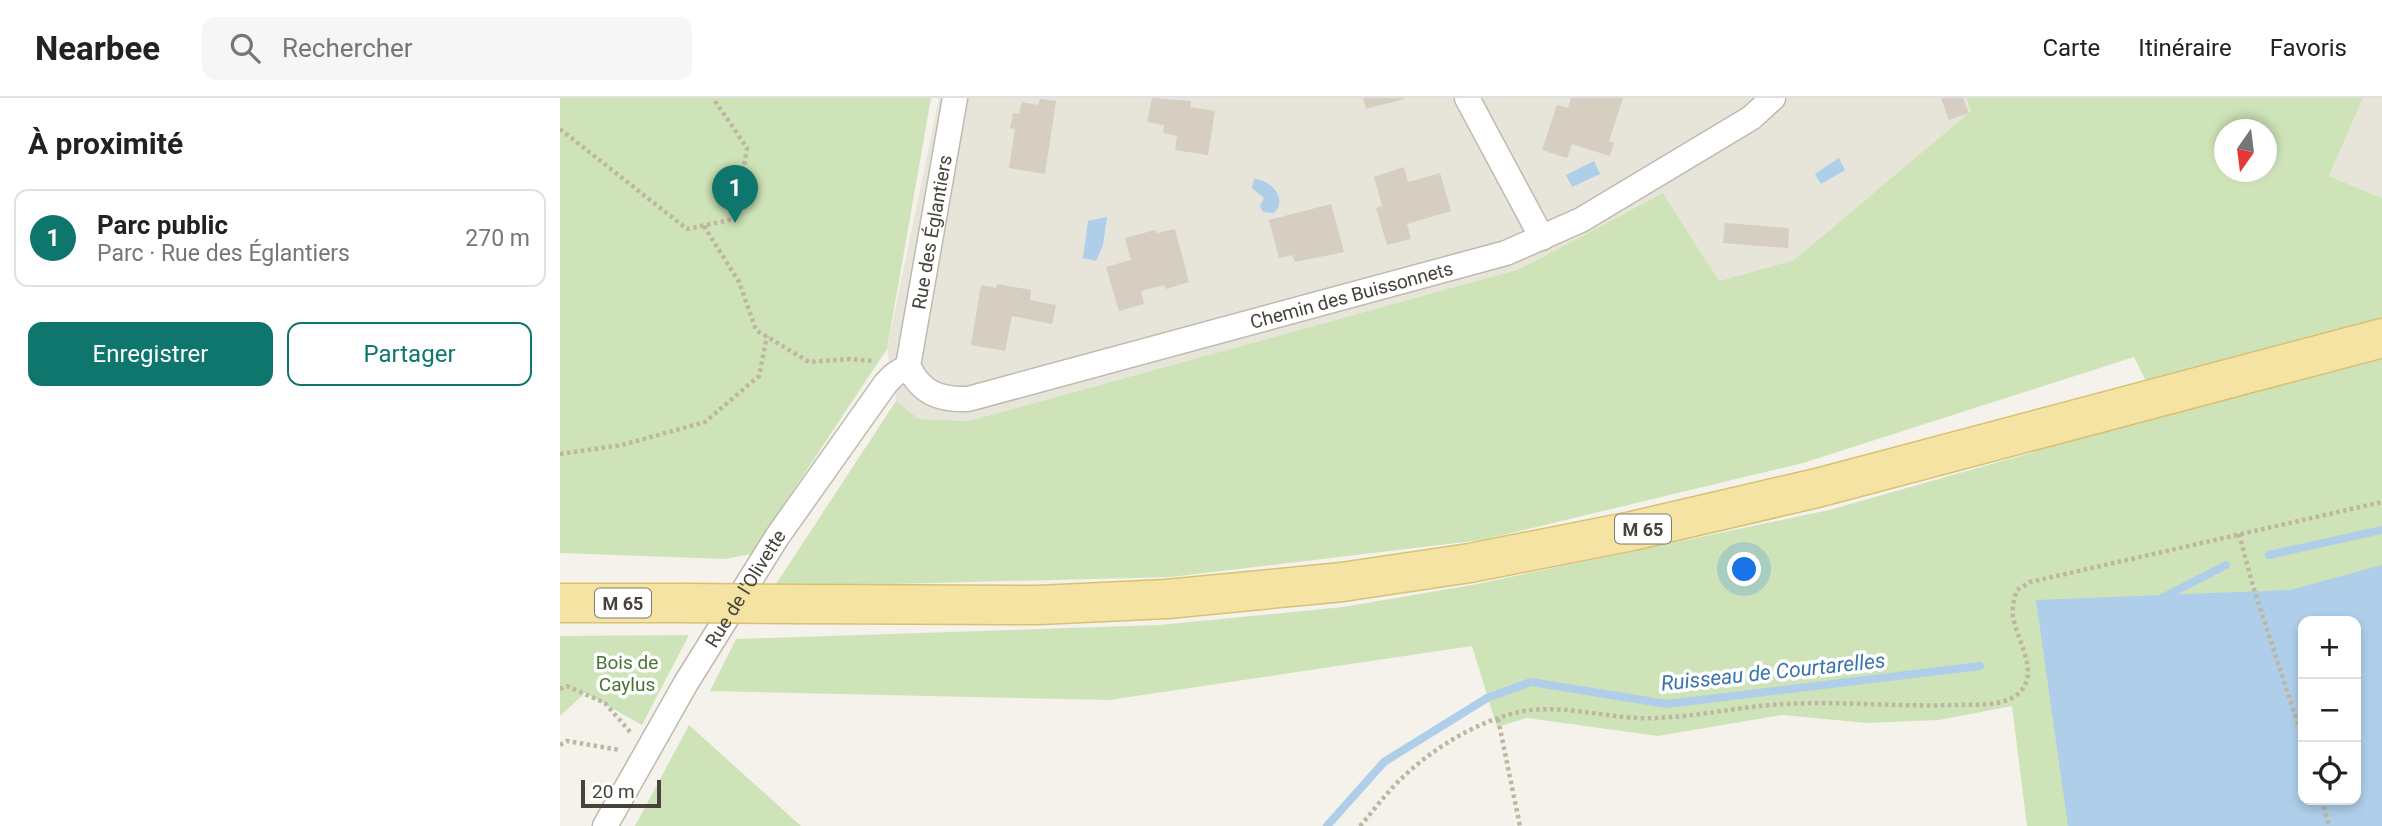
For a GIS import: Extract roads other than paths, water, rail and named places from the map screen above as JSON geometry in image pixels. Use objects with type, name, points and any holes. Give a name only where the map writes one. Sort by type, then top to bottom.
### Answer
[{"type":"main road","name":"M 65","points":[[560,603],[1039,605],[1167,599],[1342,582],[1470,563],[1633,531],[1816,488],[2382,338]]},
{"type":"street","name":"Rue des Églantiers","points":[[901,371],[955,98]]},
{"type":"street","points":[[1467,98],[1542,238]]},
{"type":"street","name":"Chemin des Buissonnets","points":[[901,371],[923,389],[951,399],[968,399],[1506,253],[1581,220],[1740,125],[1773,98]]},
{"type":"street","name":"Rue de l'Olivette","points":[[605,826],[686,683],[777,537],[886,383],[901,371]]},
{"type":"water","points":[[1839,158],[1845,170],[1821,184],[1815,174]]},
{"type":"water","points":[[1594,161],[1600,174],[1572,187],[1566,175]]},
{"type":"water","points":[[1254,179],[1266,182],[1276,191],[1279,202],[1274,213],[1263,212],[1260,206],[1264,198],[1252,188]]},
{"type":"water","points":[[1107,217],[1103,245],[1096,261],[1083,258],[1088,221]]},
{"type":"water","points":[[2382,565],[2382,826],[2068,826],[2036,600],[2290,590]]},
{"type":"waterway","name":"Ruisseau de Courtarelles","points":[[2269,555],[2382,530]]},
{"type":"waterway","name":"Ruisseau de Courtarelles","points":[[2160,599],[2226,565]]},
{"type":"waterway","name":"Ruisseau de Courtarelles","points":[[1327,826],[1384,762],[1487,698],[1531,682],[1667,704],[1980,666]]},
{"type":"place","name":"Parc public","points":[[735,223]]},
{"type":"park label","name":"Bois de Caylus","points":[[627,673]]}]
